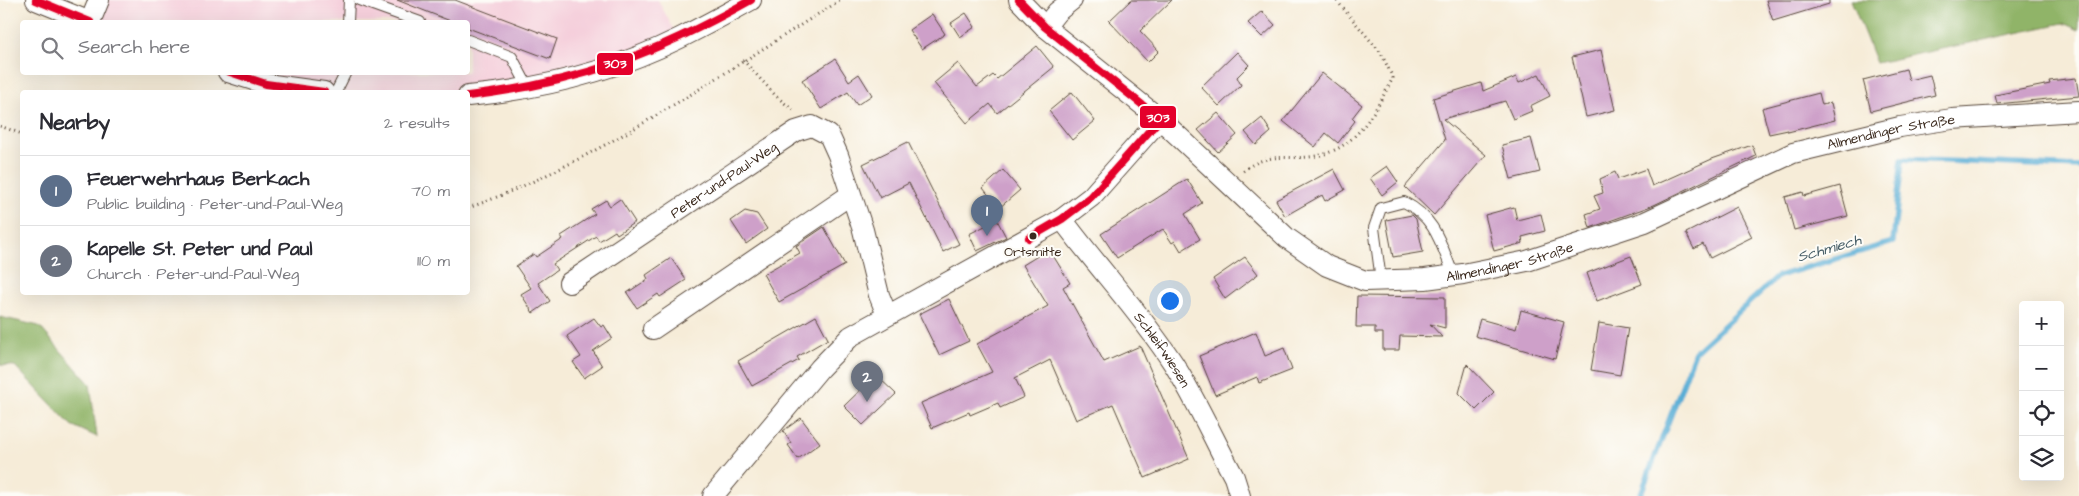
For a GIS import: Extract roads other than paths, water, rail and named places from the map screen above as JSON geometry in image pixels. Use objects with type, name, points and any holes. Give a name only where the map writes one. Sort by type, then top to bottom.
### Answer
[{"type":"street","points":[[36,0],[85,20]]},
{"type":"street","points":[[91,20],[99,0]]},
{"type":"street","points":[[470,96],[529,89],[606,69],[679,39],[751,0]]},
{"type":"street","name":"Allmendinger Straße","points":[[1019,0],[1045,27],[1160,119],[1287,238],[1327,266],[1365,281],[1454,276],[1527,261],[1645,222],[1794,153],[1900,127],[1944,120],[2079,111]]},
{"type":"street","points":[[1045,27],[1057,12],[1072,0]]},
{"type":"street","points":[[238,75],[266,84],[310,90]]},
{"type":"street","points":[[713,496],[851,336],[1062,219],[1091,198],[1160,119]]},
{"type":"street","name":"Peter-und-Paul-Weg","points":[[569,283],[796,131],[812,126],[829,135],[838,155],[850,195]]},
{"type":"street","points":[[652,328],[850,195],[863,230],[879,295],[887,315]]},
{"type":"street","name":"Schleifwiesen","points":[[1062,219],[1147,326],[1174,365],[1234,478],[1240,496]]},
{"type":"lane","points":[[348,20],[349,0]]},
{"type":"lane","points":[[359,0],[414,20]]},
{"type":"lane","points":[[470,41],[512,57],[529,89]]},
{"type":"lane","points":[[337,90],[344,75]]},
{"type":"lane","points":[[1381,280],[1374,228],[1381,208],[1404,202],[1419,209],[1432,223],[1454,276]]},
{"type":"waterway","name":"Schmiech","points":[[1640,496],[1695,352],[1778,276],[1893,242],[1902,159],[2079,167]]},
{"type":"place","name":"Feuerwehrhaus Berkach","points":[[987,236]]},
{"type":"place","name":"Ortsmitte","points":[[1033,236]]},
{"type":"place","name":"Kapelle St. Peter und Paul","points":[[867,402]]}]
